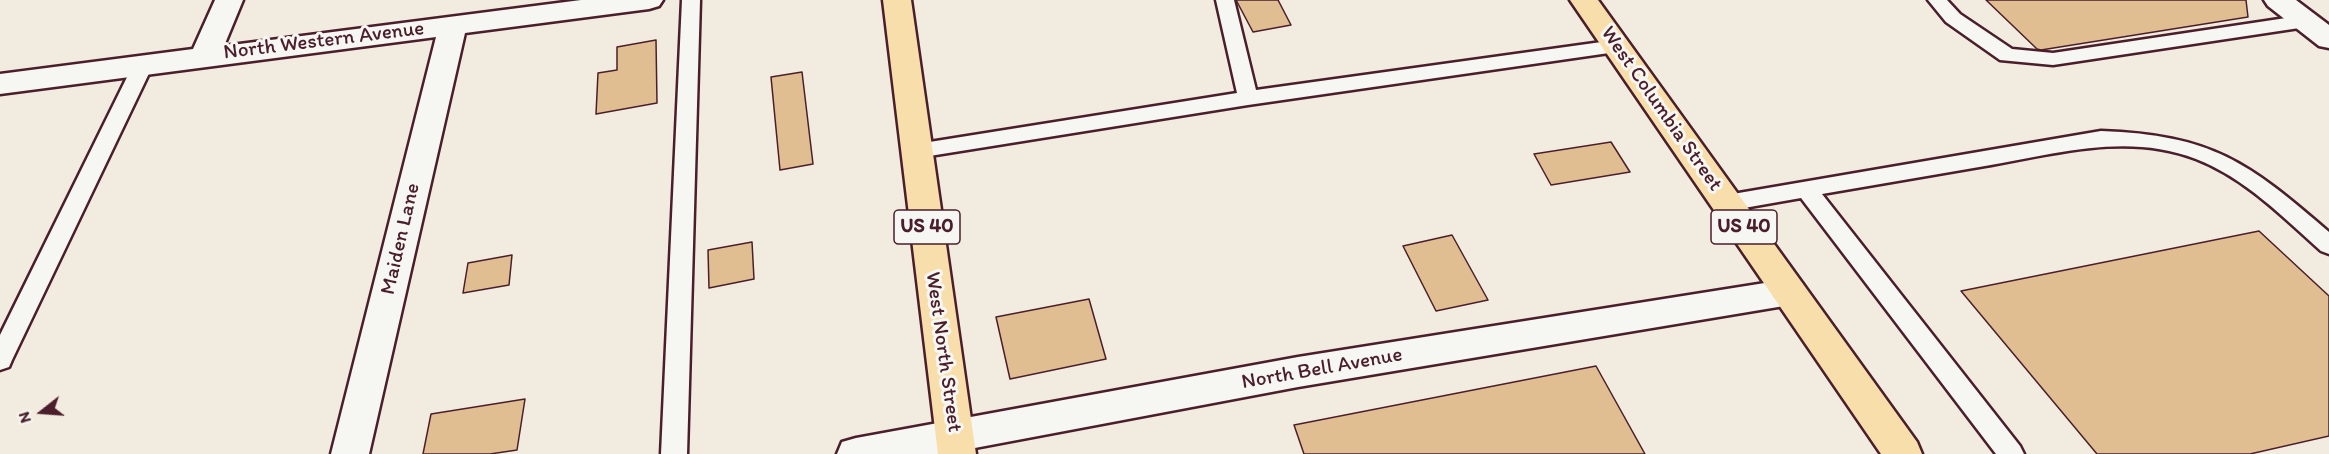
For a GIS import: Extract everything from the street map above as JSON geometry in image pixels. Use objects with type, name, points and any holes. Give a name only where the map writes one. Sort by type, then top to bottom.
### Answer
[{"type":"main road","name":"West North Street","points":[[897,0],[956,445]]},
{"type":"main road","name":"West Columbia Street","points":[[1584,0],[1903,454]]},
{"type":"street","points":[[205,56],[229,0]]},
{"type":"street","name":"North Western Avenue","points":[[0,84],[453,24],[557,6],[649,0]]},
{"type":"street","points":[[2278,0],[2329,39]]},
{"type":"street","name":"Maiden Lane","points":[[350,454],[453,24]]},
{"type":"street","name":"North Bell Avenue","points":[[856,454],[956,445],[1298,372],[1790,292]]},
{"type":"lane","points":[[674,454],[691,0]]},
{"type":"lane","points":[[1226,0],[1248,98]]},
{"type":"lane","points":[[1937,0],[1953,18],[2007,55],[2053,59],[2306,21]]},
{"type":"lane","points":[[917,151],[1248,98],[1616,46]]},
{"type":"lane","points":[[0,360],[143,65]]},
{"type":"lane","points":[[1727,203],[2101,138],[2142,140],[2184,147],[2220,160],[2261,186],[2329,244]]},
{"type":"lane","points":[[1806,189],[2011,454]]},
{"type":"building","points":[[1236,0],[1278,0],[1291,25],[1253,32]]},
{"type":"building","points":[[1986,0],[2246,0],[2248,17],[2041,50],[2037,49]]},
{"type":"building","points":[[656,40],[657,103],[596,114],[598,73],[617,70],[617,47]]},
{"type":"building","points":[[802,72],[813,164],[780,170],[771,77]]},
{"type":"building","points":[[1611,142],[1630,172],[1551,185],[1534,154]]},
{"type":"building","points":[[2259,231],[2329,296],[2329,436],[2250,454],[2097,454],[1961,291]]},
{"type":"building","points":[[1452,235],[1488,300],[1436,311],[1403,246]]},
{"type":"building","points":[[752,242],[754,279],[709,288],[708,250]]},
{"type":"building","points":[[512,255],[509,285],[463,293],[468,263]]},
{"type":"building","points":[[1089,299],[1106,359],[1010,379],[996,317]]},
{"type":"building","points":[[1596,366],[1645,454],[1304,454],[1294,425]]},
{"type":"building","points":[[525,399],[517,450],[490,454],[423,454],[431,414]]}]
